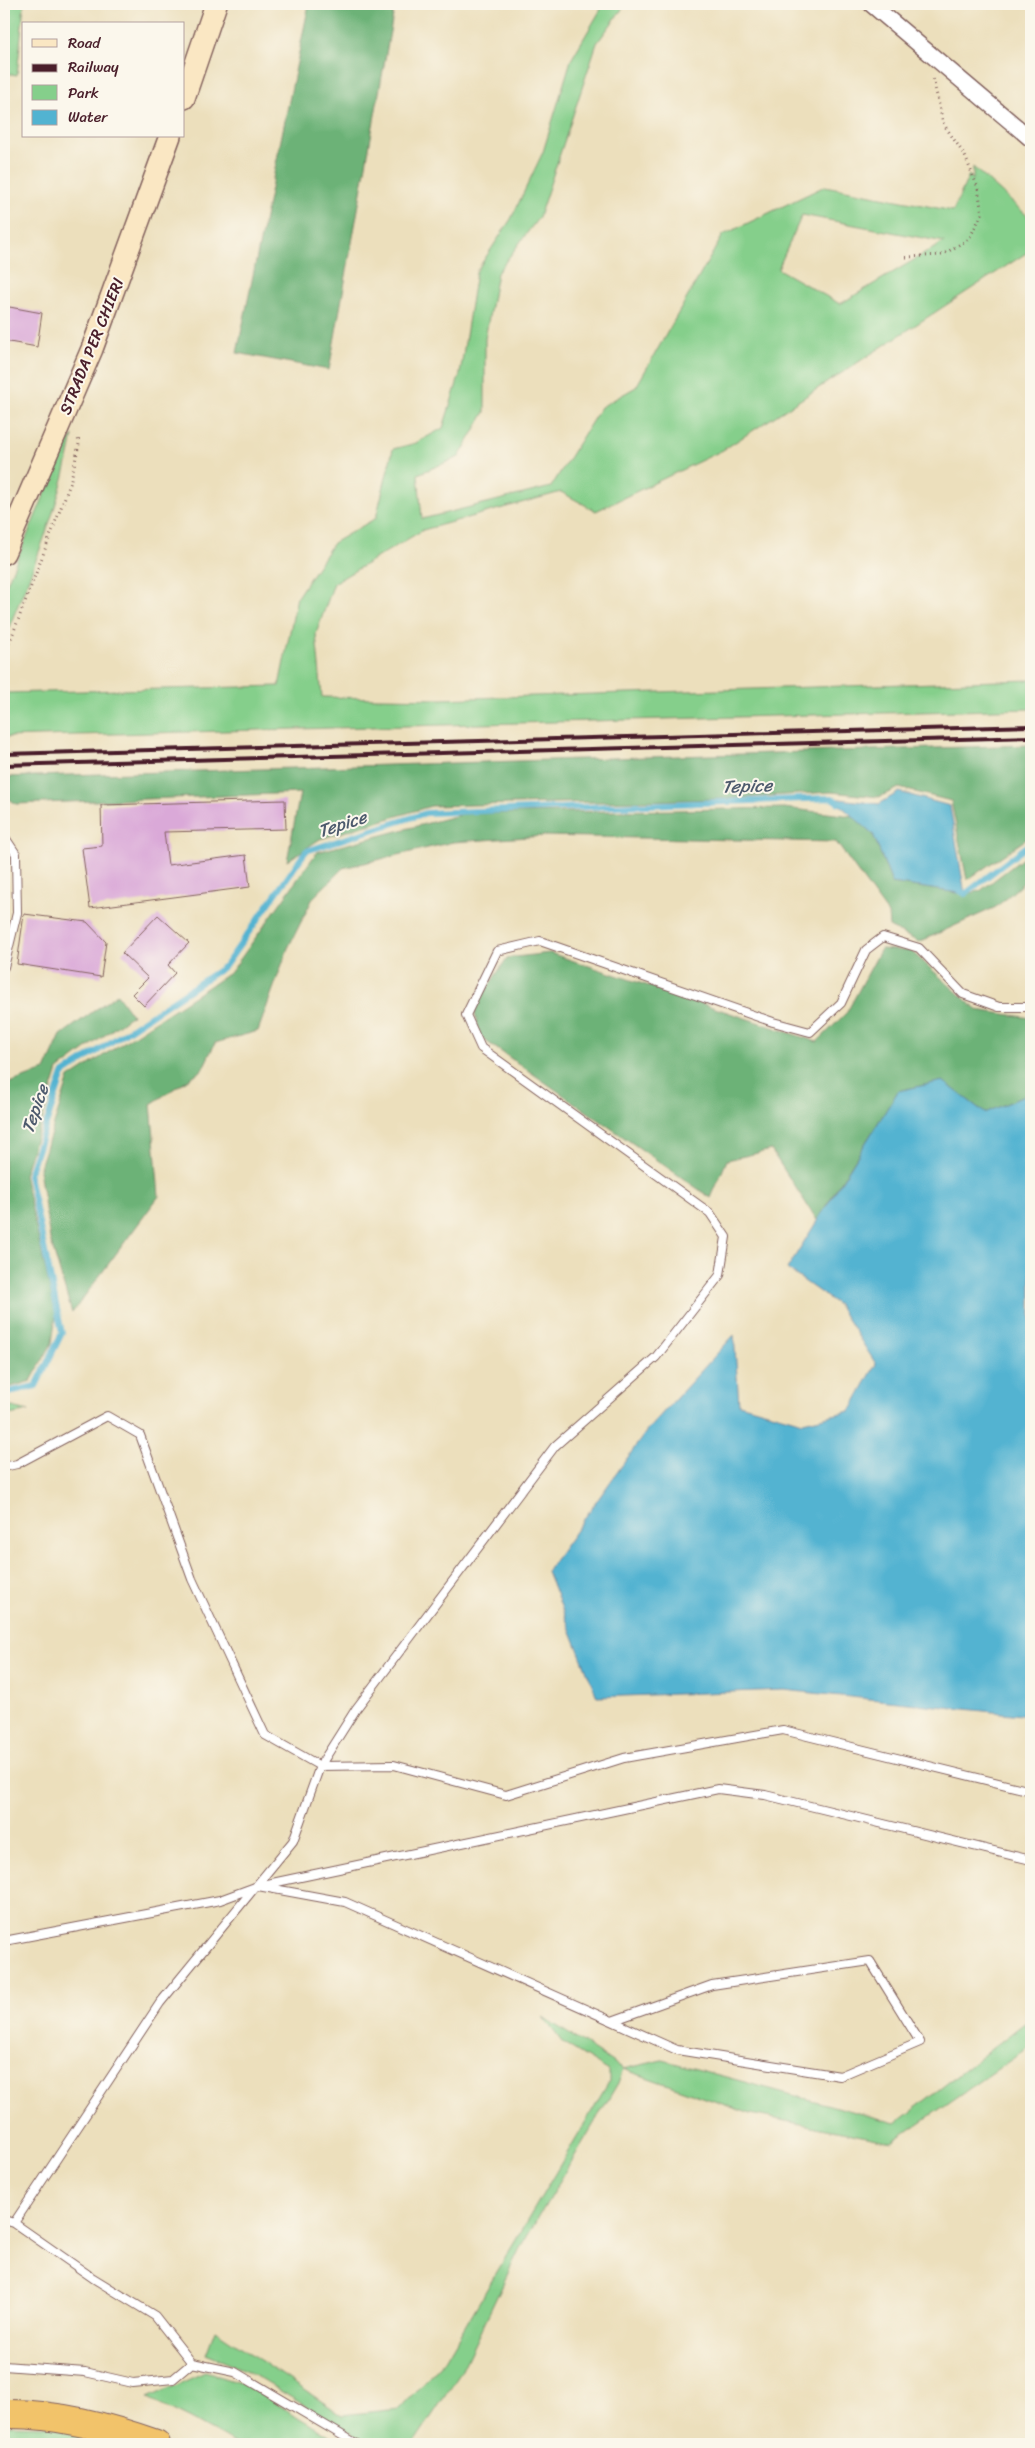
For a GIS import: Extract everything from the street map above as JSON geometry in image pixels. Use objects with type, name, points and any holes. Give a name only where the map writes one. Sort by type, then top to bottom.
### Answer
[{"type":"highway","points":[[4,2414],[34,2414],[52,2417],[116,2430],[156,2444]]},
{"type":"main road","points":[[185,95],[216,4]]},
{"type":"main road","name":"STRADA PER CHIERI","points":[[4,553],[92,349],[169,138]]},
{"type":"street","points":[[871,4],[1031,139]]},
{"type":"lane","points":[[4,836],[16,854],[17,913],[4,967]]},
{"type":"lane","points":[[14,2223],[160,2003],[258,1886],[293,1840],[320,1766],[356,1709],[555,1446],[656,1357],[720,1276],[726,1236],[710,1213],[481,1048],[466,1015],[497,951],[540,941],[773,1022],[810,1032],[841,1003],[866,950],[883,937],[919,948],[963,994],[999,1007],[1031,1008]]},
{"type":"lane","points":[[4,1467],[17,1464],[107,1416],[140,1435],[192,1579],[265,1736],[320,1766],[394,1765],[506,1795],[624,1758],[783,1730],[1031,1791]]},
{"type":"lane","points":[[4,1941],[220,1900],[258,1886],[718,1789],[765,1795],[1031,1860]]},
{"type":"lane","points":[[258,1886],[345,1902],[677,2050],[840,2076],[920,2042],[870,1961],[712,1985],[612,2021]]},
{"type":"lane","points":[[4,2220],[14,2223],[93,2278],[155,2316],[192,2363],[235,2372],[357,2444]]},
{"type":"lane","points":[[4,2366],[85,2372],[133,2383],[173,2378],[192,2363]]},
{"type":"path","points":[[906,257],[942,255],[969,239],[982,214],[978,188],[965,156],[943,123],[933,80],[939,61]]},
{"type":"path","points":[[4,658],[70,484],[79,444],[77,435]]},
{"type":"green space","points":[[4,4],[24,4],[17,75],[4,73]]},
{"type":"green space","points":[[309,4],[395,4],[329,370],[237,353]]},
{"type":"green space","points":[[604,4],[626,4],[597,43],[539,217],[497,273],[485,339],[485,412],[459,457],[418,474],[422,519],[551,487],[601,407],[636,387],[723,235],[825,186],[953,211],[969,175],[973,180],[973,167],[1031,219],[1031,250],[723,450],[596,511],[561,492],[423,530],[334,583],[316,634],[322,697],[440,699],[1031,680],[1031,709],[4,737],[4,693],[279,686],[297,597],[333,543],[376,518],[393,449],[416,443],[443,428],[460,374],[476,272],[511,219],[543,152],[571,60]],"holes":[[[802,215],[944,242],[840,304],[778,269]]]},
{"type":"green space","points":[[73,435],[53,514],[4,640],[4,590],[63,451]]},
{"type":"green space","points":[[1031,745],[1031,836],[967,880],[951,801],[899,788],[879,797],[831,792],[719,799],[431,806],[320,839],[287,861],[300,793],[16,804],[4,795],[4,777]]},
{"type":"green space","points":[[784,808],[853,816],[873,834],[892,883],[965,894],[980,891],[1031,852],[1031,876],[996,907],[919,942],[889,927],[888,914],[836,842],[544,836],[453,842],[343,868],[313,898],[288,948],[258,1031],[215,1043],[202,1070],[151,1104],[159,1196],[72,1313],[50,1239],[39,1170],[69,1078],[231,972],[317,852],[463,814]]},
{"type":"green space","points":[[881,949],[911,951],[977,1010],[1031,1018],[1031,1093],[985,1113],[943,1081],[898,1091],[817,1220],[771,1150],[727,1160],[711,1198],[480,1037],[474,1008],[507,958],[550,953],[817,1042],[847,1012]]},
{"type":"green space","points":[[117,994],[132,1015],[58,1070],[24,1175],[56,1315],[52,1343],[31,1381],[4,1389],[4,1085],[45,1070],[61,1035]]},
{"type":"green space","points":[[4,1405],[29,1411],[4,1416]]},
{"type":"green space","points":[[543,2017],[623,2069],[618,2083],[519,2250],[461,2372],[413,2444],[369,2444],[247,2371],[206,2354],[215,2330],[342,2415],[399,2409],[445,2360],[609,2082],[609,2071],[562,2042]]},
{"type":"green space","points":[[1031,2018],[1031,2046],[892,2142],[751,2114],[623,2069],[663,2060],[896,2123]]},
{"type":"green space","points":[[205,2372],[246,2385],[342,2444],[236,2444],[148,2398]]},
{"type":"green space","points":[[4,2425],[51,2426],[128,2444],[78,2444],[64,2440],[4,2440]]},
{"type":"water","points":[[899,792],[950,806],[965,894],[892,883],[873,834],[832,798],[879,804]]},
{"type":"water","points":[[943,1081],[985,1113],[1031,1093],[1031,1716],[784,1690],[597,1697],[547,1571],[648,1429],[734,1335],[739,1404],[803,1422],[850,1411],[876,1364],[838,1305],[787,1269],[898,1091]]},
{"type":"building","points":[[4,306],[42,313],[37,347],[4,341]]},
{"type":"building","points":[[285,800],[286,829],[164,832],[168,865],[246,855],[250,887],[90,908],[82,848],[102,846],[101,805]]},
{"type":"building","points":[[24,914],[87,922],[106,942],[101,977],[17,964]]},
{"type":"building","points":[[158,915],[189,943],[168,965],[175,973],[144,1006],[132,994],[148,978],[122,953]]},
{"type":"waterway","name":"Tepice","points":[[4,1393],[36,1386],[62,1333],[29,1175],[63,1074],[225,966],[306,851],[426,813],[832,798],[839,803]]},
{"type":"waterway","name":"Tepice","points":[[959,890],[965,894],[1031,843]]},
{"type":"railway","points":[[4,754],[1031,726]]},
{"type":"railway","points":[[4,765],[1031,737]]}]
